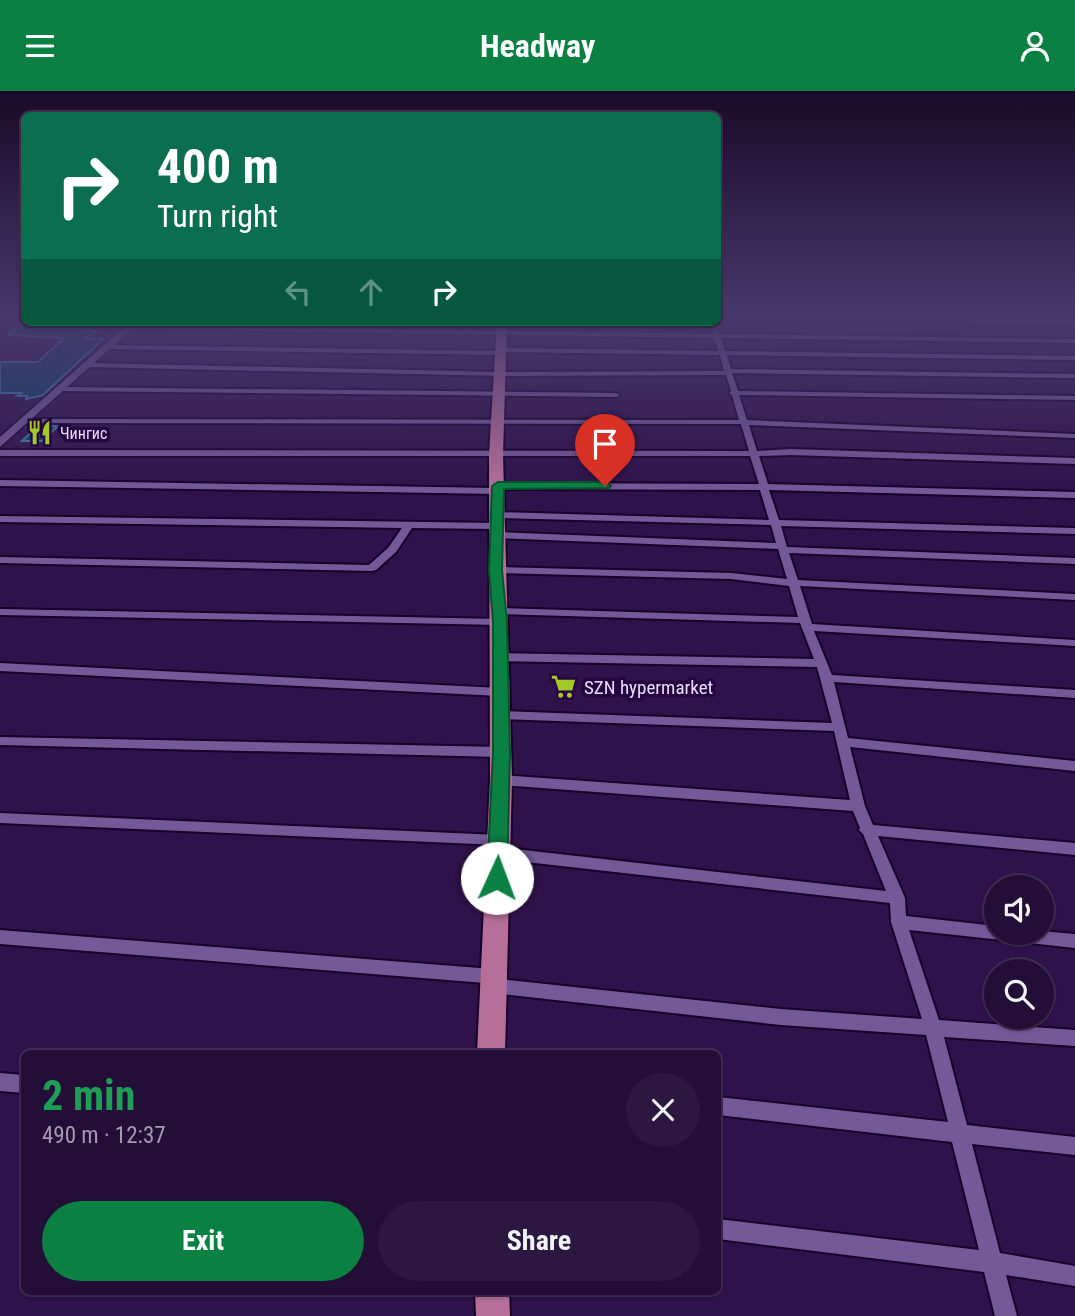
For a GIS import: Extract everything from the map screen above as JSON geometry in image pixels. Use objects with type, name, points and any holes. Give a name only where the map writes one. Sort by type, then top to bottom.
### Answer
[{"type":"main road","points":[[0,443],[74,377]]},
{"type":"main road","points":[[491,1050],[501,781],[496,570],[496,455],[501,377]]},
{"type":"main road","points":[[492,1295],[494,1316]]},
{"type":"street","points":[[728,377],[806,623],[827,678],[858,806],[897,898],[899,922],[933,1027],[990,1262],[1006,1316]]},
{"type":"street","points":[[61,389],[500,396],[616,395]]},
{"type":"street","points":[[733,393],[1075,398]]},
{"type":"street","points":[[25,421],[742,422],[1075,436]]},
{"type":"street","points":[[0,453],[753,453],[1075,461]]},
{"type":"street","points":[[0,483],[498,488],[763,487],[1075,495]]},
{"type":"street","points":[[0,519],[409,525],[774,523],[1075,531]]},
{"type":"street","points":[[0,561],[372,568],[392,550],[409,525]]},
{"type":"street","points":[[497,525],[782,548],[1075,561]]},
{"type":"street","points":[[496,570],[731,576],[793,583],[1075,597]]},
{"type":"street","points":[[0,612],[499,616],[806,623],[1075,643]]},
{"type":"street","points":[[500,657],[822,663]]},
{"type":"street","points":[[0,667],[500,692]]},
{"type":"street","points":[[827,678],[1075,694]]},
{"type":"street","points":[[501,715],[838,727]]},
{"type":"street","points":[[0,741],[501,752]]},
{"type":"street","points":[[841,742],[1075,766]]},
{"type":"street","points":[[501,781],[858,806]]},
{"type":"street","points":[[0,818],[498,847],[897,898]]},
{"type":"street","points":[[866,830],[1075,849]]},
{"type":"street","points":[[899,922],[984,932]]},
{"type":"street","points":[[0,937],[492,981],[781,1017],[1075,1038]]},
{"type":"street","points":[[1054,939],[1075,941]]},
{"type":"street","points":[[0,1082],[21,1084]]},
{"type":"street","points":[[721,1106],[1075,1146]]},
{"type":"street","points":[[721,1229],[990,1262],[1075,1276]]},
{"type":"building","points":[[0,377],[62,377],[43,395],[26,399],[27,396],[17,396],[21,393],[0,393]]},
{"type":"building","name":"Чингис","points":[[38,426],[58,426],[42,441],[22,441]]},
{"type":"place","name":"Чингис","points":[[40,433]]},
{"type":"place","name":"SZN hypermarket","points":[[564,687]]},
{"type":"route","points":[[497,878],[501,781],[500,622],[496,570],[498,486],[605,486]]}]
